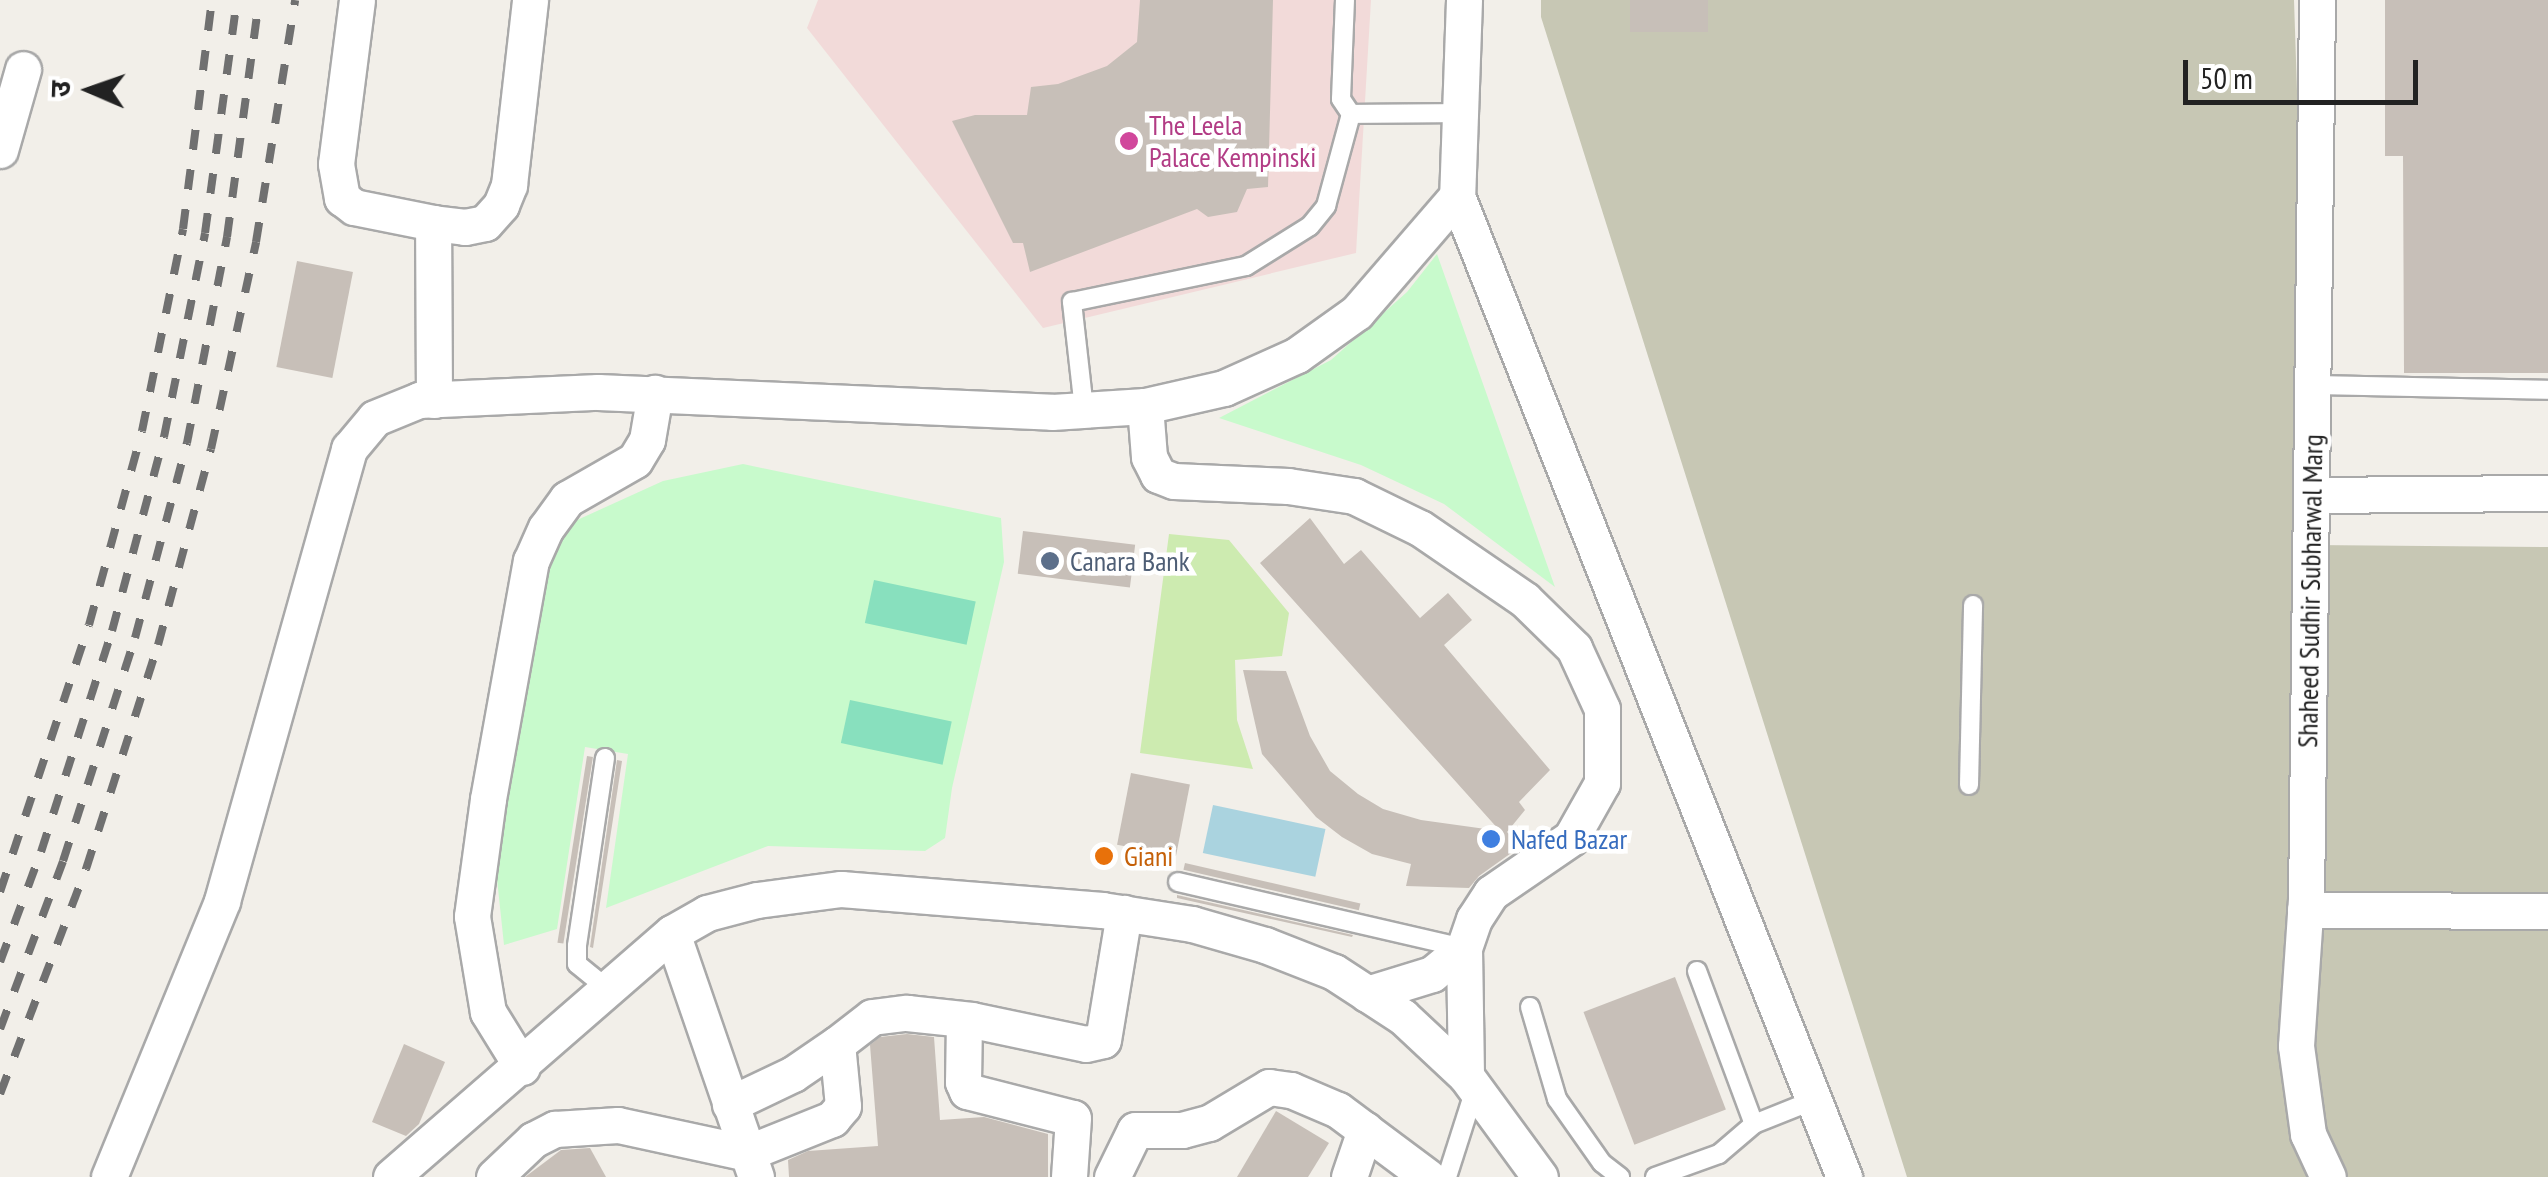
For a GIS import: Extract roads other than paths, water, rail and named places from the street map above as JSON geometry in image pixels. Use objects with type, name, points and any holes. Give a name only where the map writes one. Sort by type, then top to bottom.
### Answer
[{"type":"street","points":[[357,0],[336,164],[342,198],[354,207],[465,227],[485,222],[501,205],[509,185],[530,0]]},
{"type":"street","points":[[1464,0],[1457,196],[1844,1177]]},
{"type":"street","name":"Shaheed Sudhir Subharwal Marg","points":[[2317,0],[2305,910],[2296,1046],[2308,1134],[2328,1177]]},
{"type":"street","points":[[0,150],[22,69]]},
{"type":"street","points":[[109,1177],[222,901],[349,449],[375,418],[420,400],[655,393],[1084,410],[1145,406],[1224,388],[1298,355],[1358,312],[1457,196]]},
{"type":"street","points":[[433,223],[434,400]]},
{"type":"street","points":[[522,1066],[488,1012],[472,916],[488,799],[531,561],[546,528],[568,499],[635,460],[647,440],[655,393]]},
{"type":"street","points":[[1145,406],[1149,457],[1158,475],[1174,481],[1288,486],[1354,496],[1420,528],[1526,600],[1574,648],[1602,709],[1602,784],[1572,838],[1491,894],[1474,919],[1464,948],[1470,1083]]},
{"type":"street","points":[[2312,495],[2548,493]]},
{"type":"street","points":[[391,1177],[672,933],[706,913],[757,900],[840,889],[1124,913],[1192,924],[1265,944],[1334,972],[1403,1017],[1470,1083],[1540,1177]]},
{"type":"street","points":[[2305,910],[2548,912]]},
{"type":"street","points":[[730,1104],[793,1074],[872,1016],[907,1013],[1086,1044],[1103,1040],[1124,913]]},
{"type":"street","points":[[672,933],[752,1165]]},
{"type":"street","points":[[1366,994],[1432,974],[1464,948]]},
{"type":"street","points":[[964,1020],[963,1082],[967,1091],[1073,1118],[1068,1177]]},
{"type":"street","points":[[494,1177],[533,1140],[556,1128],[618,1125],[752,1165],[832,1119],[843,1106],[837,1044]]},
{"type":"street","points":[[1112,1177],[1135,1130],[1182,1130],[1210,1123],[1269,1087],[1291,1090],[1338,1110],[1428,1177]]},
{"type":"street","points":[[1349,1177],[1365,1130]]},
{"type":"lane","points":[[1084,410],[1072,302],[1246,266],[1310,226],[1326,206],[1351,114],[1341,99],[1345,0]]},
{"type":"lane","points":[[1351,114],[1459,113]]},
{"type":"lane","points":[[2313,384],[2548,390]]},
{"type":"lane","points":[[1969,785],[1974,605]]},
{"type":"lane","points":[[606,758],[577,964],[608,989]]},
{"type":"lane","points":[[1178,882],[1464,948]]},
{"type":"lane","points":[[1697,971],[1754,1124]]},
{"type":"lane","points":[[1530,1007],[1557,1099],[1602,1163],[1620,1177]]},
{"type":"lane","points":[[1447,1177],[1470,1083]]},
{"type":"lane","points":[[1655,1177],[1719,1154],[1754,1124],[1814,1100]]},
{"type":"water","points":[[1213,805],[1325,829],[1315,877],[1203,853]]},
{"type":"railway","points":[[0,892],[89,625],[142,431],[183,229],[212,0]]},
{"type":"railway","points":[[0,962],[41,852],[112,631],[164,437],[205,233],[237,0]]},
{"type":"railway","points":[[0,1029],[63,861],[135,638],[187,443],[227,237],[259,0]]},
{"type":"railway","points":[[0,1094],[86,869],[158,645],[211,449],[256,242],[295,0]]},
{"type":"place","name":"The Leela Palace Kempinski","points":[[1129,141]]},
{"type":"place","name":"Canara Bank","points":[[1050,561]]},
{"type":"place","name":"Nafed Bazar","points":[[1491,839]]},
{"type":"place","name":"Giani","points":[[1104,856]]}]
